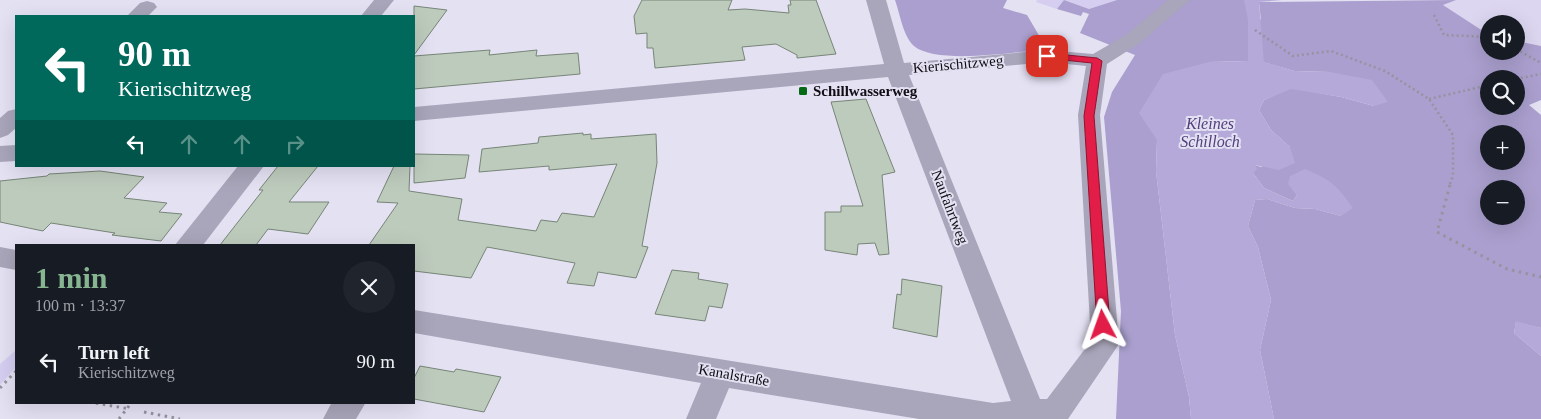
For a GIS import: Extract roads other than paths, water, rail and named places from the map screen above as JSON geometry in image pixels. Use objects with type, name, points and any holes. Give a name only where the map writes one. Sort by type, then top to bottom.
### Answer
[{"type":"street","points":[[372,15],[384,0]]},
{"type":"street","name":"Naufahrtweg","points":[[876,0],[896,70],[1049,415]]},
{"type":"street","points":[[1049,415],[1105,344],[1089,116],[1097,61],[1133,39],[1180,0]]},
{"type":"street","name":"Kierischitzweg","points":[[896,70],[1047,56],[1097,61]]},
{"type":"street","points":[[415,114],[896,70]]},
{"type":"street","points":[[0,130],[15,117]]},
{"type":"street","points":[[0,154],[15,153]]},
{"type":"street","points":[[189,244],[251,167]]},
{"type":"street","points":[[0,257],[15,260]]},
{"type":"street","name":"Kanalstraße","points":[[415,322],[993,417],[1049,415]]},
{"type":"street","points":[[701,419],[720,372]]},
{"type":"street","points":[[338,419],[349,404]]},
{"type":"water","name":"Kleines Schilloch","points":[[1244,0],[1282,0],[1259,2],[1264,62],[1294,71],[1330,72],[1372,80],[1388,102],[1374,106],[1341,97],[1291,89],[1264,100],[1259,110],[1271,130],[1290,147],[1295,163],[1279,170],[1255,165],[1257,169],[1253,173],[1264,188],[1293,201],[1297,195],[1288,184],[1290,176],[1305,169],[1333,184],[1353,208],[1341,216],[1315,209],[1295,208],[1267,199],[1255,200],[1248,226],[1258,247],[1271,300],[1260,350],[1274,419],[1191,419],[1189,397],[1175,335],[1156,171],[1157,140],[1139,113],[1163,74],[1209,62],[1248,61],[1248,20]]},
{"type":"water","points":[[1516,321],[1541,328],[1541,356],[1514,333]]},
{"type":"place","name":"Schillwasserweg","points":[[803,91]]}]
